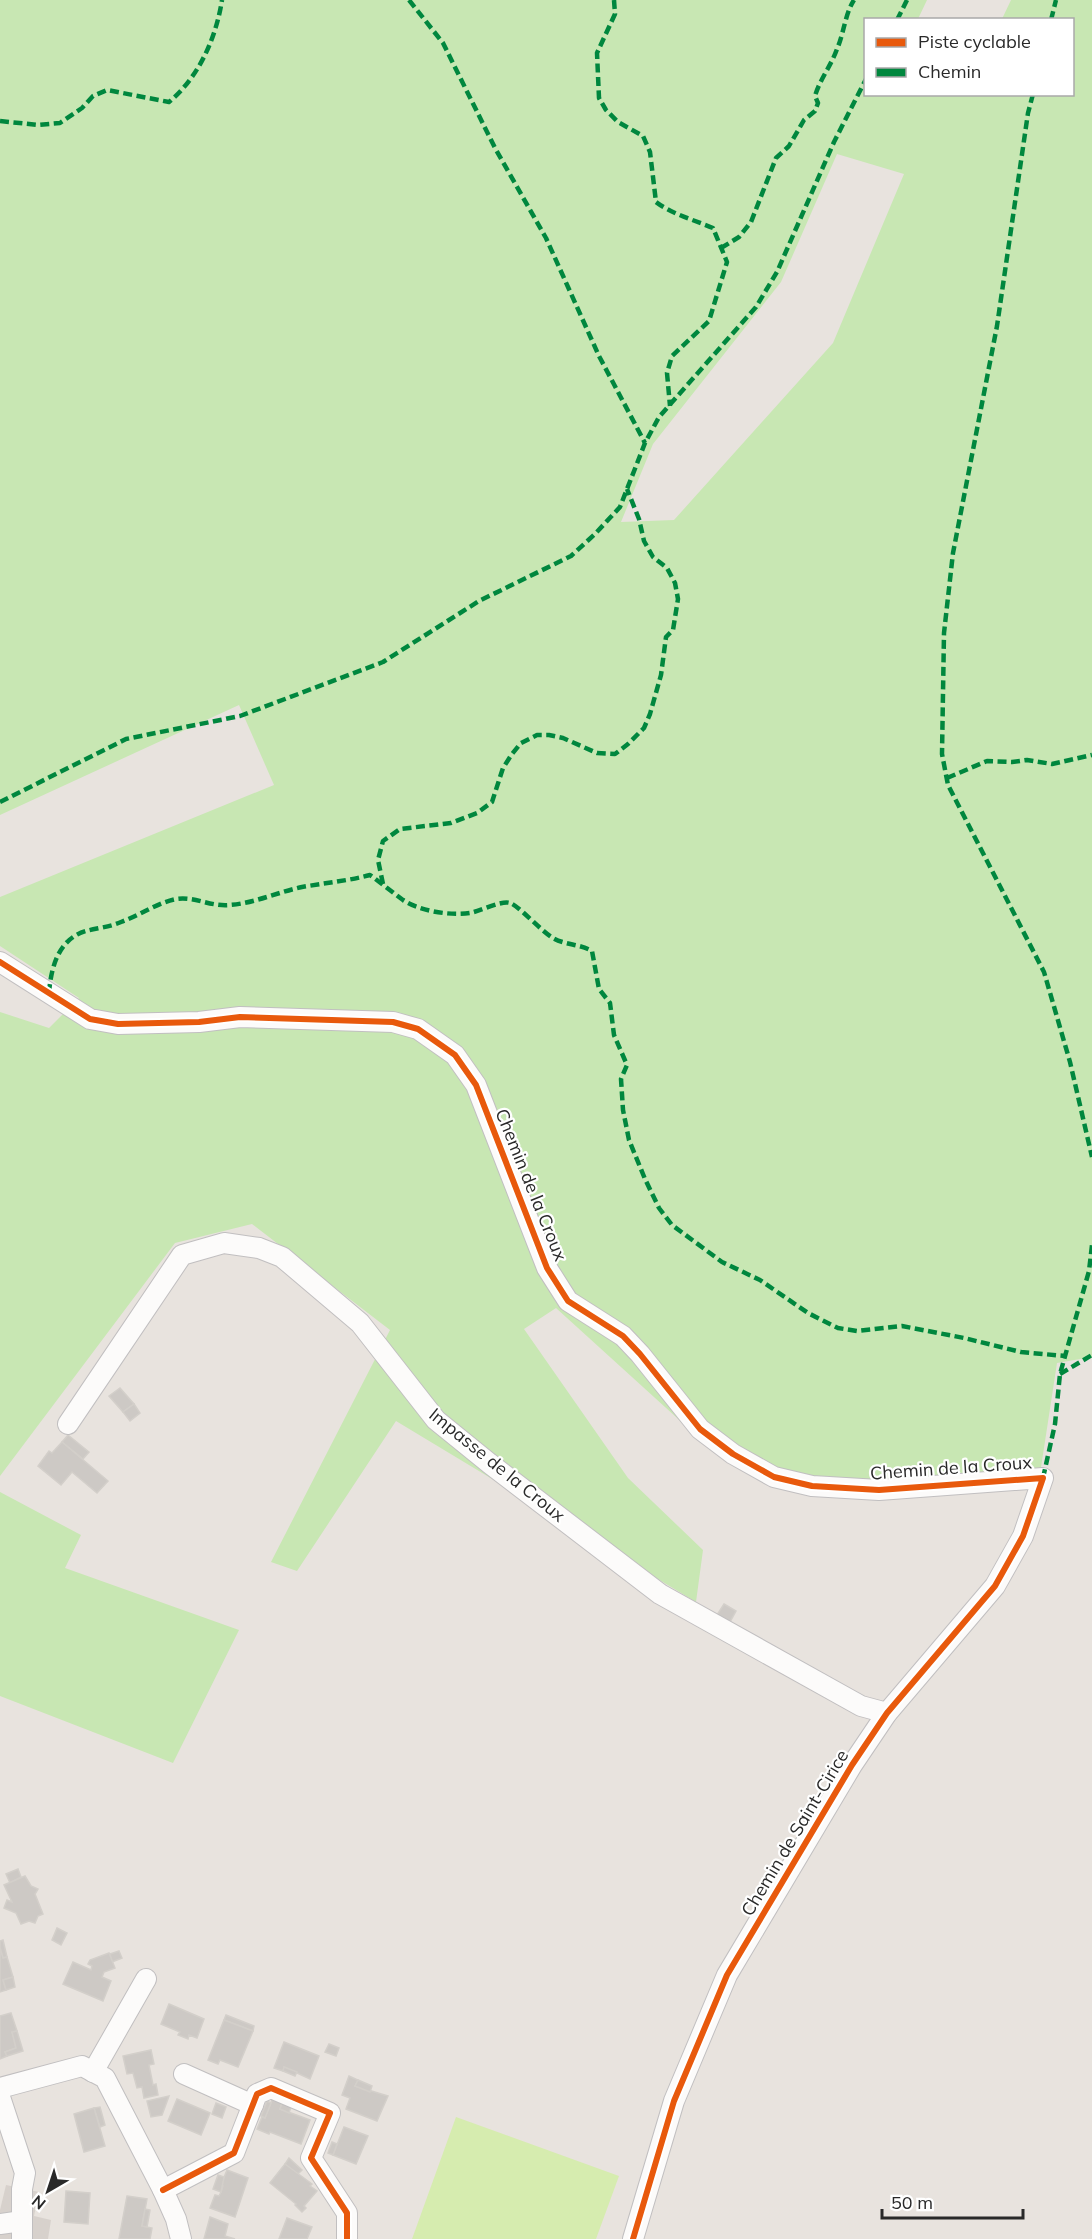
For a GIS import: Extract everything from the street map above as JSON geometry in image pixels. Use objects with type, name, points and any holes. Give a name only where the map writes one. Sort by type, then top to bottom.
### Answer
[{"type":"street","name":"Chemin de la Croux","points":[[0,962],[90,1019],[118,1024],[199,1022],[240,1017],[393,1022],[418,1029],[455,1056],[476,1084],[547,1268],[567,1301],[623,1336],[700,1429],[734,1454],[774,1477],[813,1486],[879,1490],[1043,1478]]},
{"type":"street","name":"Impasse de la Croux","points":[[68,1424],[182,1255],[224,1244],[260,1248],[282,1257],[360,1323],[436,1420],[660,1594],[861,1706],[887,1713]]},
{"type":"street","name":"Chemin de Saint-Cirice","points":[[633,2239],[674,2101],[727,1975],[852,1766],[887,1713],[995,1586],[1023,1536],[1043,1478]]},
{"type":"street","points":[[93,2072],[146,1979]]},
{"type":"street","points":[[0,2088],[82,2066],[105,2079],[163,2190],[176,2219],[181,2239]]},
{"type":"street","points":[[184,2074],[253,2105]]},
{"type":"street","points":[[163,2190],[234,2153],[257,2094],[271,2088],[330,2113],[311,2158],[347,2212],[347,2239]]},
{"type":"street","points":[[0,2097],[25,2173],[22,2188],[22,2230],[0,2224]]},
{"type":"green space","points":[[0,0],[927,0],[918,18],[864,18],[864,96],[1074,96],[1074,18],[1002,18],[1011,0],[1092,0],[1092,1357],[1057,1363],[1040,1474],[834,1484],[720,1457],[556,1308],[524,1329],[628,1478],[703,1550],[696,1602],[396,1421],[297,1571],[271,1562],[390,1330],[252,1224],[175,1243],[0,1476],[0,1012],[49,1028],[79,998],[0,946],[0,897],[274,785],[239,705],[0,815]],"holes":[[[837,154],[904,174],[833,343],[674,520],[621,522],[653,444],[781,282]]]},
{"type":"green space","points":[[0,1492],[81,1535],[65,1568],[239,1630],[173,1763],[0,1696]]},
{"type":"green space","points":[[456,2117],[619,2176],[596,2239],[412,2239]]},
{"type":"shaded area","points":[[6,2185],[39,2192],[34,2216],[51,2220],[48,2239],[0,2239],[0,2210]]},
{"type":"building","points":[[120,1388],[134,1404],[123,1412],[109,1396]]},
{"type":"building","points":[[134,1404],[140,1413],[130,1421],[123,1412]]},
{"type":"building","points":[[68,1435],[89,1452],[83,1459],[62,1442]]},
{"type":"building","points":[[62,1442],[108,1481],[97,1493],[72,1472],[61,1485],[38,1466],[49,1451],[52,1453]]},
{"type":"building","points":[[724,1604],[736,1611],[730,1622],[717,1615]]},
{"type":"building","points":[[810,1800],[820,1806],[812,1819],[802,1813]]},
{"type":"building","points":[[18,1869],[21,1877],[10,1883],[6,1874]]},
{"type":"building","points":[[25,1876],[31,1886],[38,1889],[35,1894],[43,1914],[38,1916],[35,1923],[29,1921],[21,1924],[16,1913],[4,1908],[7,1900],[12,1902],[4,1885]]},
{"type":"building","points":[[57,1928],[67,1933],[61,1945],[52,1940]]},
{"type":"building","points":[[3,1940],[7,1957],[3,1958],[0,1941]]},
{"type":"building","points":[[0,1948],[3,1958],[7,1957],[13,1977],[3,1980],[6,1990],[0,1992]]},
{"type":"building","points":[[119,1951],[122,1958],[112,1962],[110,1954]]},
{"type":"building","points":[[109,1953],[115,1968],[104,1972],[102,1977],[111,1981],[103,2001],[63,1984],[73,1962],[91,1970],[92,1966],[88,1964],[90,1960]]},
{"type":"building","points":[[13,1977],[15,1987],[6,1990],[3,1980]]},
{"type":"building","points":[[169,2004],[204,2019],[197,2038],[189,2035],[188,2039],[178,2035],[180,2032],[161,2024]]},
{"type":"building","points":[[11,2013],[17,2031],[12,2032],[16,2048],[5,2052],[7,2056],[0,2059],[0,2016]]},
{"type":"building","points":[[226,2015],[254,2026],[253,2031],[224,2020]]},
{"type":"building","points":[[224,2020],[253,2031],[238,2067],[220,2060],[218,2064],[208,2060]]},
{"type":"building","points":[[17,2031],[23,2051],[7,2056],[5,2052],[16,2048],[12,2032]]},
{"type":"building","points":[[284,2042],[319,2056],[310,2079],[284,2067],[283,2071],[274,2068]]},
{"type":"building","points":[[329,2044],[339,2048],[336,2056],[325,2052]]},
{"type":"building","points":[[151,2050],[154,2064],[149,2065],[153,2085],[156,2084],[158,2095],[144,2098],[142,2087],[137,2088],[133,2073],[127,2074],[123,2056]]},
{"type":"building","points":[[284,2067],[297,2072],[295,2076],[283,2071]]},
{"type":"building","points":[[349,2076],[358,2080],[355,2086],[388,2096],[377,2121],[346,2109],[350,2098],[342,2095]]},
{"type":"building","points":[[358,2080],[372,2086],[370,2092],[355,2086]]},
{"type":"building","points":[[169,2096],[162,2115],[151,2117],[147,2101]]},
{"type":"building","points":[[177,2099],[210,2113],[201,2135],[168,2121]]},
{"type":"building","points":[[272,2100],[282,2103],[280,2109],[310,2120],[301,2144],[257,2129],[262,2117],[265,2118]]},
{"type":"building","points":[[267,2101],[271,2103],[265,2118],[261,2116]]},
{"type":"building","points":[[216,2103],[226,2107],[222,2118],[212,2114]]},
{"type":"building","points":[[282,2103],[291,2107],[289,2113],[280,2109]]},
{"type":"building","points":[[100,2107],[105,2125],[100,2127],[94,2108]]},
{"type":"building","points":[[94,2108],[105,2146],[84,2152],[74,2114]]},
{"type":"building","points":[[344,2127],[368,2136],[356,2164],[333,2155]]},
{"type":"building","points":[[332,2142],[337,2144],[333,2155],[328,2153]]},
{"type":"building","points":[[289,2158],[302,2170],[299,2173],[297,2174],[285,2164]]},
{"type":"building","points":[[285,2164],[312,2184],[310,2186],[317,2191],[304,2206],[306,2208],[302,2212],[296,2204],[270,2183]]},
{"type":"building","points":[[227,2170],[248,2178],[235,2217],[210,2208],[215,2195],[219,2196],[221,2192],[223,2186],[221,2185]]},
{"type":"building","points":[[218,2175],[224,2177],[221,2192],[213,2189]]},
{"type":"building","points":[[66,2191],[90,2193],[88,2224],[64,2222]]},
{"type":"building","points":[[127,2196],[147,2199],[142,2226],[152,2228],[150,2239],[119,2239]]},
{"type":"building","points":[[145,2209],[150,2210],[147,2227],[142,2226]]},
{"type":"building","points":[[210,2217],[228,2224],[225,2236],[235,2239],[204,2239]]},
{"type":"building","points":[[287,2218],[312,2227],[307,2239],[279,2239]]},
{"type":"marked path","points":[[0,121],[38,125],[60,123],[82,108],[93,96],[107,90],[169,102],[189,81],[204,56],[211,42],[222,0]]},
{"type":"marked path","points":[[409,0],[443,43],[495,148],[546,238],[599,356],[645,443]]},
{"type":"marked path","points":[[614,0],[615,14],[597,53],[599,98],[606,110],[618,122],[643,136],[650,152],[656,202],[713,228],[727,262],[709,321],[672,356],[667,373],[670,406]]},
{"type":"marked path","points":[[721,248],[739,237],[751,222],[776,158],[789,146],[804,120],[815,111],[818,103],[815,96],[817,90],[835,55],[854,0]]},
{"type":"marked path","points":[[898,18],[907,0]]},
{"type":"marked path","points":[[1052,18],[1056,0]]},
{"type":"marked path","points":[[0,802],[126,739],[240,716],[383,662],[479,601],[571,556],[620,507],[645,443],[659,417],[756,307],[777,272],[834,142],[864,83]]},
{"type":"marked path","points":[[1032,96],[1028,113],[997,326],[953,553],[944,633],[942,754],[948,785],[1044,972],[1070,1062],[1092,1157]]},
{"type":"marked path","points":[[383,884],[378,860],[383,841],[400,829],[451,823],[477,813],[492,802],[503,768],[521,743],[537,735],[549,735],[563,738],[597,753],[615,754],[644,728],[661,675],[666,637],[673,630],[678,599],[675,583],[667,568],[653,557],[644,541],[639,519],[627,489]]},
{"type":"marked path","points":[[947,778],[987,761],[1027,760],[1052,764],[1092,755]]},
{"type":"marked path","points":[[49,993],[58,956],[76,935],[117,924],[176,899],[183,898],[223,905],[239,904],[302,887],[370,875],[410,904],[435,912],[470,913],[496,904],[510,903],[553,938],[592,951],[599,989],[610,1003],[614,1035],[627,1065],[621,1079],[623,1110],[629,1140],[659,1208],[672,1225],[722,1262],[760,1280],[808,1313],[838,1328],[857,1331],[902,1326],[1021,1352],[1065,1356]]},
{"type":"marked path","points":[[1043,1478],[1055,1424],[1060,1374],[1089,1271],[1092,1245]]},
{"type":"marked path","points":[[1060,1374],[1092,1355]]},
{"type":"cycle path","points":[[0,962],[90,1019],[118,1024],[199,1022],[240,1017],[393,1022],[418,1029],[455,1055],[476,1085],[547,1268],[568,1301],[623,1336],[700,1429],[733,1454],[774,1477],[812,1486],[879,1490],[1043,1478],[1023,1536],[995,1586],[887,1713],[852,1765],[727,1975],[674,2101],[633,2239]]},
{"type":"cycle path","points":[[163,2190],[234,2153],[257,2094],[271,2088],[330,2113],[311,2158],[347,2213],[347,2239]]}]
